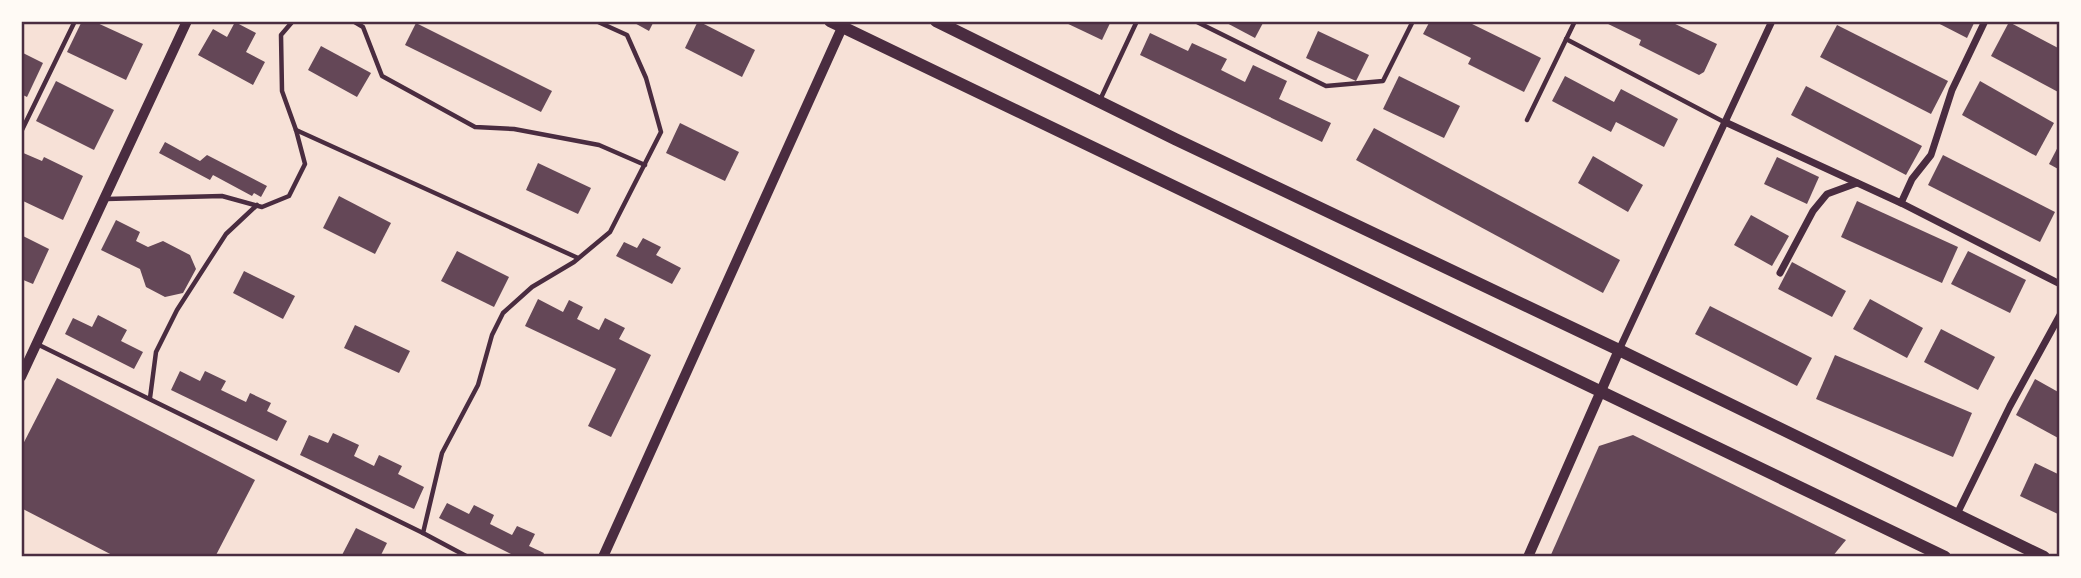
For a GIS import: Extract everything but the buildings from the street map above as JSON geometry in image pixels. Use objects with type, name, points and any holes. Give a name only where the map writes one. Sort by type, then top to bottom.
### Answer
[{"type":"main road","points":[[830,21],[844,24],[1945,557]]},
{"type":"main road","points":[[936,21],[1175,139],[1619,350],[2044,557]]},
{"type":"street","points":[[21,377],[187,21]]},
{"type":"street","points":[[1528,557],[1619,350],[1772,21]]},
{"type":"street","points":[[1901,203],[1912,179],[1931,155],[1952,90],[1985,21]]},
{"type":"street","points":[[603,557],[844,24]]},
{"type":"street","points":[[1725,122],[1901,203],[2060,284]]},
{"type":"street","points":[[1780,273],[1813,211],[1827,194],[1857,183]]},
{"type":"street","points":[[1958,514],[2010,406],[2060,315]]},
{"type":"lane","points":[[21,132],[75,21]]},
{"type":"lane","points":[[104,199],[222,196],[262,207],[289,197],[305,164],[282,91],[281,35],[293,21]]},
{"type":"lane","points":[[353,21],[363,27],[382,76],[475,127],[514,129],[599,145],[645,165]]},
{"type":"lane","points":[[423,533],[442,453],[478,385],[492,335],[503,313],[532,287],[578,258],[610,232],[661,132],[646,79],[627,34],[596,21]]},
{"type":"lane","points":[[1100,101],[1137,21]]},
{"type":"lane","points":[[1195,21],[1326,86],[1383,81],[1413,21]]},
{"type":"lane","points":[[1527,120],[1575,21]]},
{"type":"lane","points":[[1566,39],[1725,122]]},
{"type":"lane","points":[[296,130],[578,258]]},
{"type":"lane","points":[[150,398],[156,352],[177,310],[226,233],[257,205]]},
{"type":"lane","points":[[36,344],[468,557]]}]
